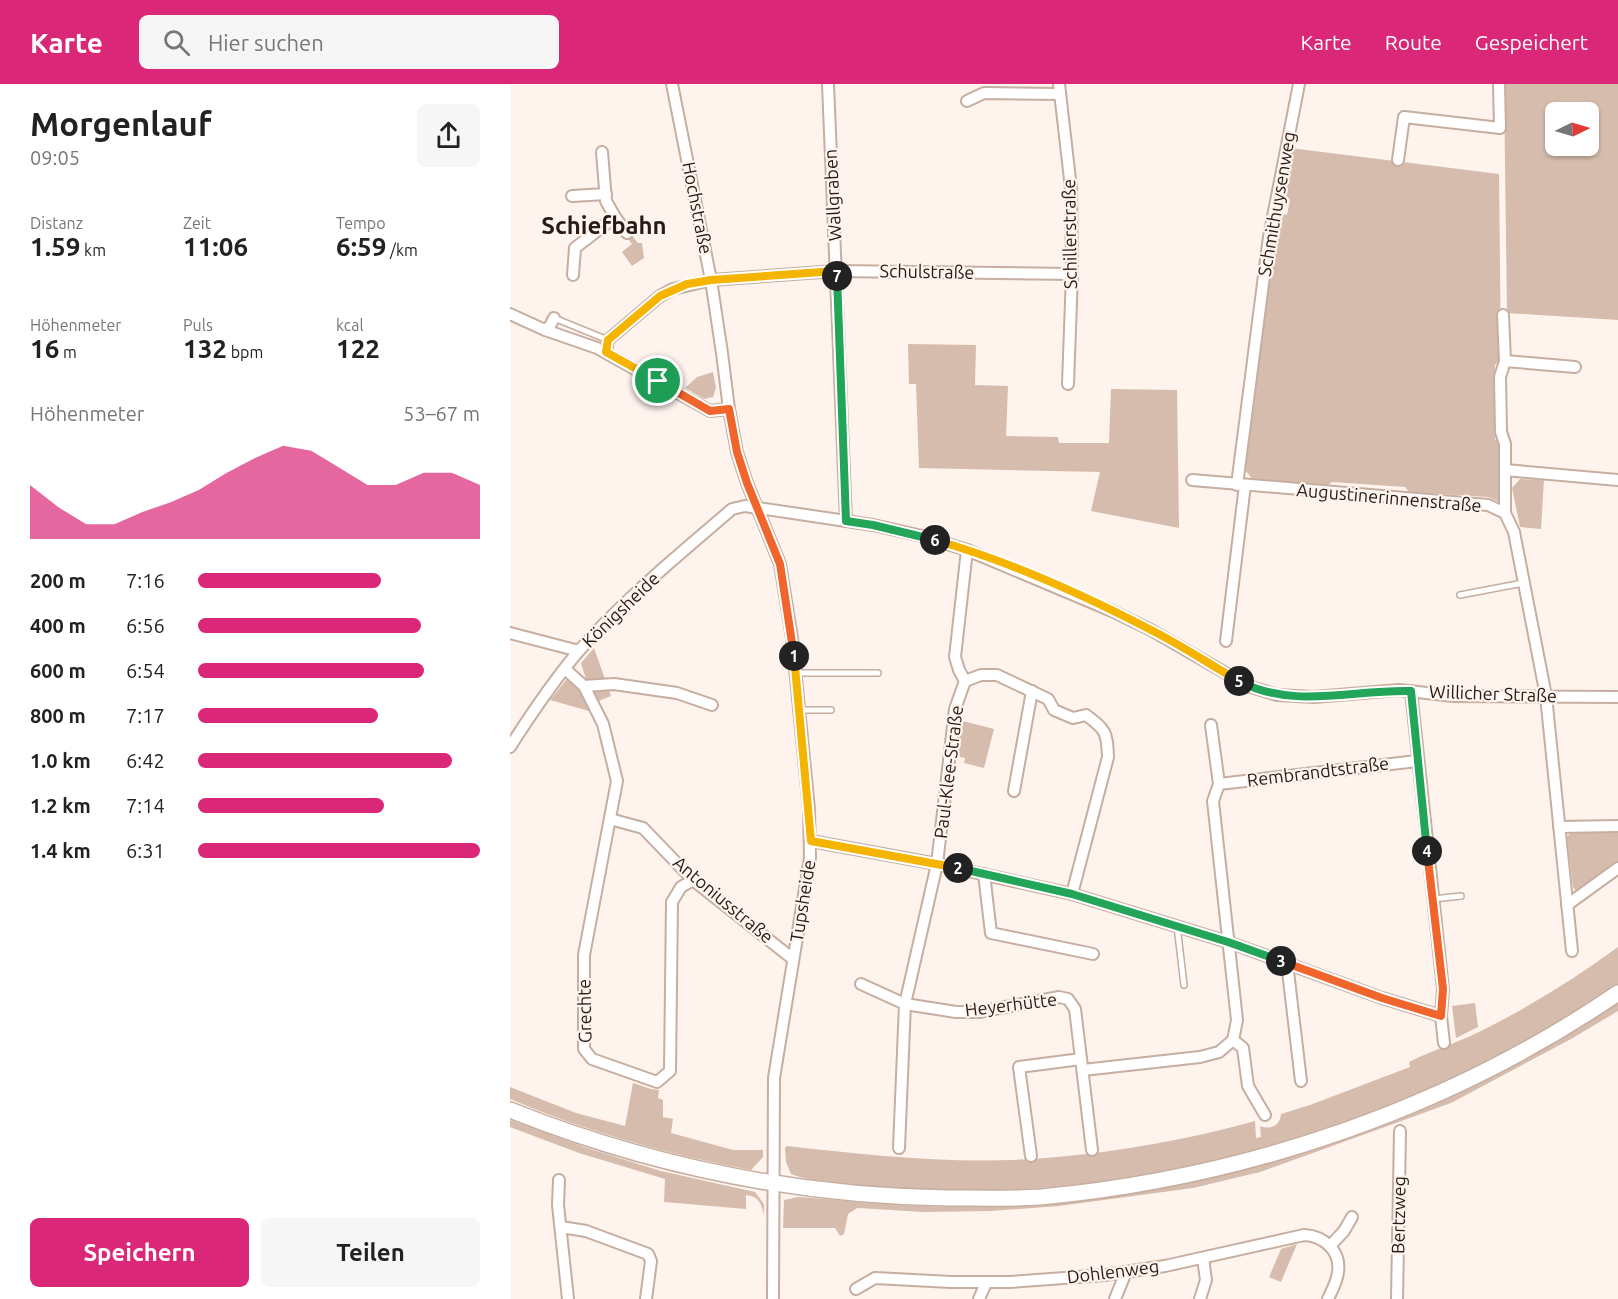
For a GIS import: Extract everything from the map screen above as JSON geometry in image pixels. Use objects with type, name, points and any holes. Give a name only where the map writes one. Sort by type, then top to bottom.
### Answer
[{"type":"main road","points":[[510,1110],[607,1145],[675,1164],[774,1184],[896,1197],[1039,1197],[1136,1185],[1216,1169],[1361,1126],[1470,1079],[1540,1042],[1618,993]]},
{"type":"street","name":"Hochstraße","points":[[672,84],[711,280],[737,452],[758,507]]},
{"type":"street","name":"Wallgraben","points":[[828,84],[846,521]]},
{"type":"street","name":"Schmithuysenweg","points":[[1226,641],[1257,325],[1269,237],[1299,84]]},
{"type":"street","points":[[1398,160],[1404,117],[1500,128],[1499,84]]},
{"type":"street","points":[[967,101],[984,93],[1060,89]]},
{"type":"street","name":"Schillerstraße","points":[[1060,89],[1071,188],[1072,274],[1068,384]]},
{"type":"street","points":[[602,152],[606,201],[627,233]]},
{"type":"street","points":[[572,196],[606,194]]},
{"type":"street","points":[[573,275],[575,248],[615,217]]},
{"type":"street","name":"Schulstraße","points":[[608,340],[660,296],[680,286],[711,280],[836,271],[1072,274]]},
{"type":"street","points":[[510,314],[544,330],[606,352],[710,411],[729,409]]},
{"type":"street","points":[[1503,315],[1505,362],[1500,377],[1501,432],[1505,444],[1505,513]]},
{"type":"street","points":[[544,330],[550,326],[554,318]]},
{"type":"street","points":[[606,352],[608,340]]},
{"type":"street","points":[[1505,362],[1575,367]]},
{"type":"street","points":[[1505,470],[1618,480]]},
{"type":"street","name":"Augustinerinnenstraße","points":[[1192,480],[1488,505],[1505,513],[1514,532],[1546,696],[1572,951]]},
{"type":"street","name":"Königsheide","points":[[510,747],[542,698],[579,651],[640,590],[732,509],[746,506],[758,507]]},
{"type":"street","name":"Willicher Straße","points":[[758,507],[908,533],[967,550],[1071,592],[1151,630],[1221,671],[1261,691],[1277,695],[1314,697],[1411,691],[1454,696],[1618,697]]},
{"type":"street","name":"Tupsheide","points":[[758,507],[780,564],[796,673],[811,841],[774,1078],[773,1299]]},
{"type":"street","name":"Paul-Klee-Straße","points":[[899,1148],[905,1004],[937,864],[955,709],[965,681],[955,657],[967,550]]},
{"type":"street","points":[[510,633],[579,651]]},
{"type":"street","points":[[565,669],[584,686],[603,724],[617,781],[610,819]]},
{"type":"street","name":"Paul-Klee-Straße","points":[[965,681],[981,675],[997,675],[1048,699],[1054,710],[1072,718],[1086,715],[1102,727],[1107,739],[1108,757],[1072,894]]},
{"type":"street","points":[[584,686],[614,684],[677,693],[712,705]]},
{"type":"street","points":[[1411,691],[1443,989],[1441,1016],[1444,1043]]},
{"type":"street","points":[[1014,791],[1032,692]]},
{"type":"street","points":[[1031,1156],[1019,1067],[1200,1057],[1219,1052],[1233,1040],[1237,1020],[1214,801],[1219,784],[1211,725]]},
{"type":"street","name":"Rembrandtstraße","points":[[1219,784],[1417,761]]},
{"type":"street","name":"Antoniusstraße","points":[[610,819],[643,828],[693,880],[793,959]]},
{"type":"street","name":"Grechte","points":[[610,819],[584,955],[584,1049],[592,1059],[657,1082],[670,1071],[672,902],[681,887],[693,880]]},
{"type":"street","points":[[1559,826],[1618,826]]},
{"type":"street","points":[[811,841],[937,864],[1072,894],[1228,942],[1382,998],[1441,1016]]},
{"type":"street","points":[[1567,905],[1618,868]]},
{"type":"street","points":[[984,874],[991,933],[1093,954]]},
{"type":"street","points":[[1287,963],[1301,1081]]},
{"type":"street","name":"Heyerhütte","points":[[861,984],[905,1004],[956,1012],[979,1012],[1059,997],[1068,999],[1075,1009],[1092,1150]]},
{"type":"street","points":[[1233,1040],[1243,1048],[1248,1086],[1265,1115]]},
{"type":"street","name":"Bertzweg","points":[[1397,1299],[1400,1131]]},
{"type":"street","points":[[559,1180],[558,1205],[568,1299]]},
{"type":"street","points":[[1328,1299],[1339,1269],[1337,1257],[1330,1246],[1344,1231],[1352,1217]]},
{"type":"street","points":[[561,1227],[586,1231],[642,1251],[650,1257],[646,1299]]},
{"type":"street","name":"Dohlenweg","points":[[856,1289],[875,1278],[986,1283],[1057,1280],[1126,1272],[1203,1258],[1304,1235],[1318,1238],[1330,1246]]},
{"type":"street","points":[[1200,1299],[1206,1280],[1203,1258]]},
{"type":"street","points":[[1115,1299],[1126,1272]]},
{"type":"street","points":[[979,1299],[986,1283]]},
{"type":"lane","points":[[554,318],[608,340]]},
{"type":"lane","points":[[1460,595],[1524,583]]},
{"type":"lane","points":[[796,673],[878,673]]},
{"type":"lane","points":[[799,710],[831,710]]},
{"type":"lane","points":[[1433,899],[1461,896]]},
{"type":"lane","points":[[1177,926],[1185,985]]},
{"type":"shaded area","points":[[1504,84],[1618,84],[1618,320],[1507,313]]},
{"type":"shaded area","points":[[1290,148],[1499,174],[1501,360],[1495,365],[1495,440],[1502,441],[1502,503],[1488,497],[1409,492],[1405,487],[1332,482],[1327,486],[1253,480],[1245,470],[1272,235],[1277,213],[1287,215],[1290,200],[1282,190]]},
{"type":"shaded area","points":[[630,233],[638,243],[642,243],[644,258],[632,266],[622,252],[632,244],[626,236]]},
{"type":"shaded area","points":[[908,344],[976,345],[975,385],[1008,386],[1006,436],[1058,437],[1059,443],[1109,443],[1111,389],[1177,390],[1179,528],[1091,511],[1100,472],[919,468],[916,384],[909,384]]},
{"type":"shaded area","points":[[713,372],[716,388],[713,397],[704,399],[685,388],[697,377]]},
{"type":"shaded area","points":[[1520,479],[1544,480],[1541,529],[1520,527],[1512,488]]},
{"type":"shaded area","points":[[594,648],[611,696],[598,701],[586,679],[581,663]]},
{"type":"shaded area","points":[[566,680],[575,682],[589,703],[589,711],[550,700]]},
{"type":"shaded area","points":[[959,720],[994,729],[984,768],[964,763],[965,758],[956,756]]},
{"type":"shaded area","points":[[1618,830],[1618,864],[1581,890],[1576,891],[1573,887],[1567,837],[1572,831]]},
{"type":"shaded area","points":[[1618,947],[1618,985],[1565,1019],[1475,1069],[1402,1101],[1311,1134],[1202,1164],[1091,1183],[978,1190],[872,1187],[820,1182],[791,1174],[786,1162],[785,1148],[787,1146],[955,1160],[1023,1160],[1156,1144],[1255,1121],[1256,1138],[1261,1137],[1260,1126],[1268,1128],[1274,1126],[1279,1122],[1281,1114],[1410,1067],[1409,1062],[1479,1032],[1522,1009]]},
{"type":"shaded area","points":[[1618,1000],[1618,1011],[1571,1039],[1451,1103],[1260,1172],[1193,1188],[1059,1206],[991,1211],[924,1212],[857,1208],[848,1214],[844,1234],[840,1236],[835,1228],[783,1228],[784,1200],[798,1197],[919,1206],[968,1207],[1022,1204],[1177,1184],[1294,1156],[1407,1115],[1462,1090],[1568,1032]]},
{"type":"shaded area","points":[[1475,1003],[1478,1027],[1456,1038],[1452,1006]]},
{"type":"shaded area","points":[[633,1083],[659,1090],[658,1098],[663,1100],[663,1117],[673,1119],[671,1133],[733,1150],[763,1150],[763,1157],[751,1170],[690,1157],[599,1132],[510,1099],[510,1087],[576,1113],[625,1126]]},
{"type":"shaded area","points":[[510,1120],[584,1147],[661,1171],[755,1192],[764,1204],[764,1215],[759,1201],[746,1195],[746,1209],[664,1202],[665,1179],[579,1153],[510,1127]]},
{"type":"shaded area","points":[[1297,1244],[1281,1282],[1269,1277],[1281,1249]]},
{"type":"district","name":"Schiefbahn","points":[[604,226]]},
{"type":"route","points":[[836,271],[846,521],[873,525],[954,545],[1020,571],[1151,630],[1248,686],[1261,691],[1277,695],[1314,697],[1411,691],[1410,700],[1443,989],[1441,1016],[1382,998],[1228,942],[1072,894],[937,864],[811,841],[792,638],[780,564],[747,483],[737,452],[729,409],[710,411],[658,381],[606,352],[608,340],[660,296],[687,284],[711,280],[836,271]]}]
